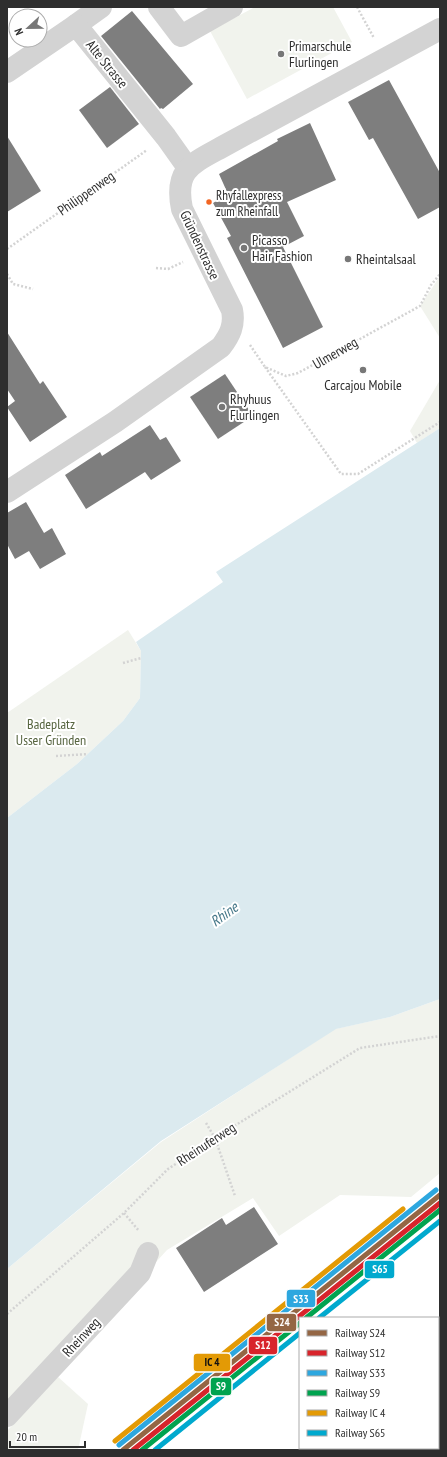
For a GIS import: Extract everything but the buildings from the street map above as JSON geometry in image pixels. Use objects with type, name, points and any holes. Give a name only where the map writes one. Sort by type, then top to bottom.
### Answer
[{"type":"street","points":[[76,26],[101,7]]},
{"type":"street","points":[[159,7],[181,36],[232,7]]},
{"type":"street","name":"Alte Strasse","points":[[7,72],[76,26],[166,137],[188,168]]},
{"type":"street","points":[[188,168],[200,159],[440,29]]},
{"type":"street","name":"Gründenstrasse","points":[[188,168],[183,176],[180,186],[182,209],[232,310],[233,319]]},
{"type":"street","points":[[7,492],[115,422],[221,347],[232,329],[233,319]]},
{"type":"street","name":"Rheinweg","points":[[7,1416],[140,1273],[148,1253]]},
{"type":"path","points":[[357,7],[386,58]]},
{"type":"path","name":"Philippenweg","points":[[7,248],[166,137]]},
{"type":"path","points":[[7,274],[14,284],[33,289]]},
{"type":"path","name":"Ulmerweg","points":[[265,368],[286,376],[298,373],[420,306],[431,285],[440,274]]},
{"type":"path","points":[[233,319],[265,368],[341,474],[358,474],[440,422]]},
{"type":"path","points":[[123,663],[141,658]]},
{"type":"path","points":[[56,756],[88,754]]},
{"type":"path","name":"Rheinuferweg","points":[[7,1314],[124,1213],[168,1169],[215,1138],[360,1048],[440,1036]]},
{"type":"path","points":[[206,1123],[215,1138],[235,1196]]},
{"type":"green space","points":[[255,7],[333,7],[352,42],[247,99],[210,31]]},
{"type":"green space","points":[[440,276],[440,338],[420,306]]},
{"type":"green space","points":[[440,380],[440,428],[417,443],[410,431]]},
{"type":"green space","name":"Badeplatz Usser Gründen","points":[[128,630],[141,651],[140,698],[123,721],[77,764],[7,818],[7,713]]},
{"type":"green space","points":[[440,999],[440,1173],[411,1197],[340,1195],[279,1236],[253,1198],[167,1250],[7,1426],[7,1269],[161,1142],[335,1029],[390,1017]]},
{"type":"green space","points":[[58,1377],[88,1404],[78,1450],[7,1450],[7,1431]]},
{"type":"water","name":"Rhine","points":[[440,428],[440,999],[390,1017],[336,1029],[161,1141],[7,1269],[7,818],[77,764],[123,721],[140,698],[141,651],[136,642],[223,582],[216,572]]},
{"type":"rail line","name":"S33","points":[[119,1445],[436,1190]]},
{"type":"rail line","name":"S24","points":[[123,1450],[440,1195]]},
{"type":"rail line","name":"S12","points":[[133,1450],[440,1203]]},
{"type":"rail line","name":"S9","points":[[307,1317],[440,1210]]},
{"type":"rail line","name":"S65","points":[[320,1317],[440,1221]]},
{"type":"rail line","name":"S9","points":[[142,1450],[299,1324]]},
{"type":"rail line","name":"S65","points":[[155,1450],[299,1334]]},
{"type":"transit line","points":[[115,1441],[403,1209]]},
{"type":"place","name":"Primarschule Flurlingen","points":[[281,54]]},
{"type":"place","name":"Rhyfallexpress zum Rheinfall","points":[[209,202]]},
{"type":"place","name":"Picasso Hair Fashion","points":[[244,248]]},
{"type":"place","name":"Rheintalsaal","points":[[348,259]]},
{"type":"place","name":"Carcajou Mobile","points":[[363,370]]},
{"type":"place","name":"Rhyhuus Flurlingen","points":[[222,407]]}]
